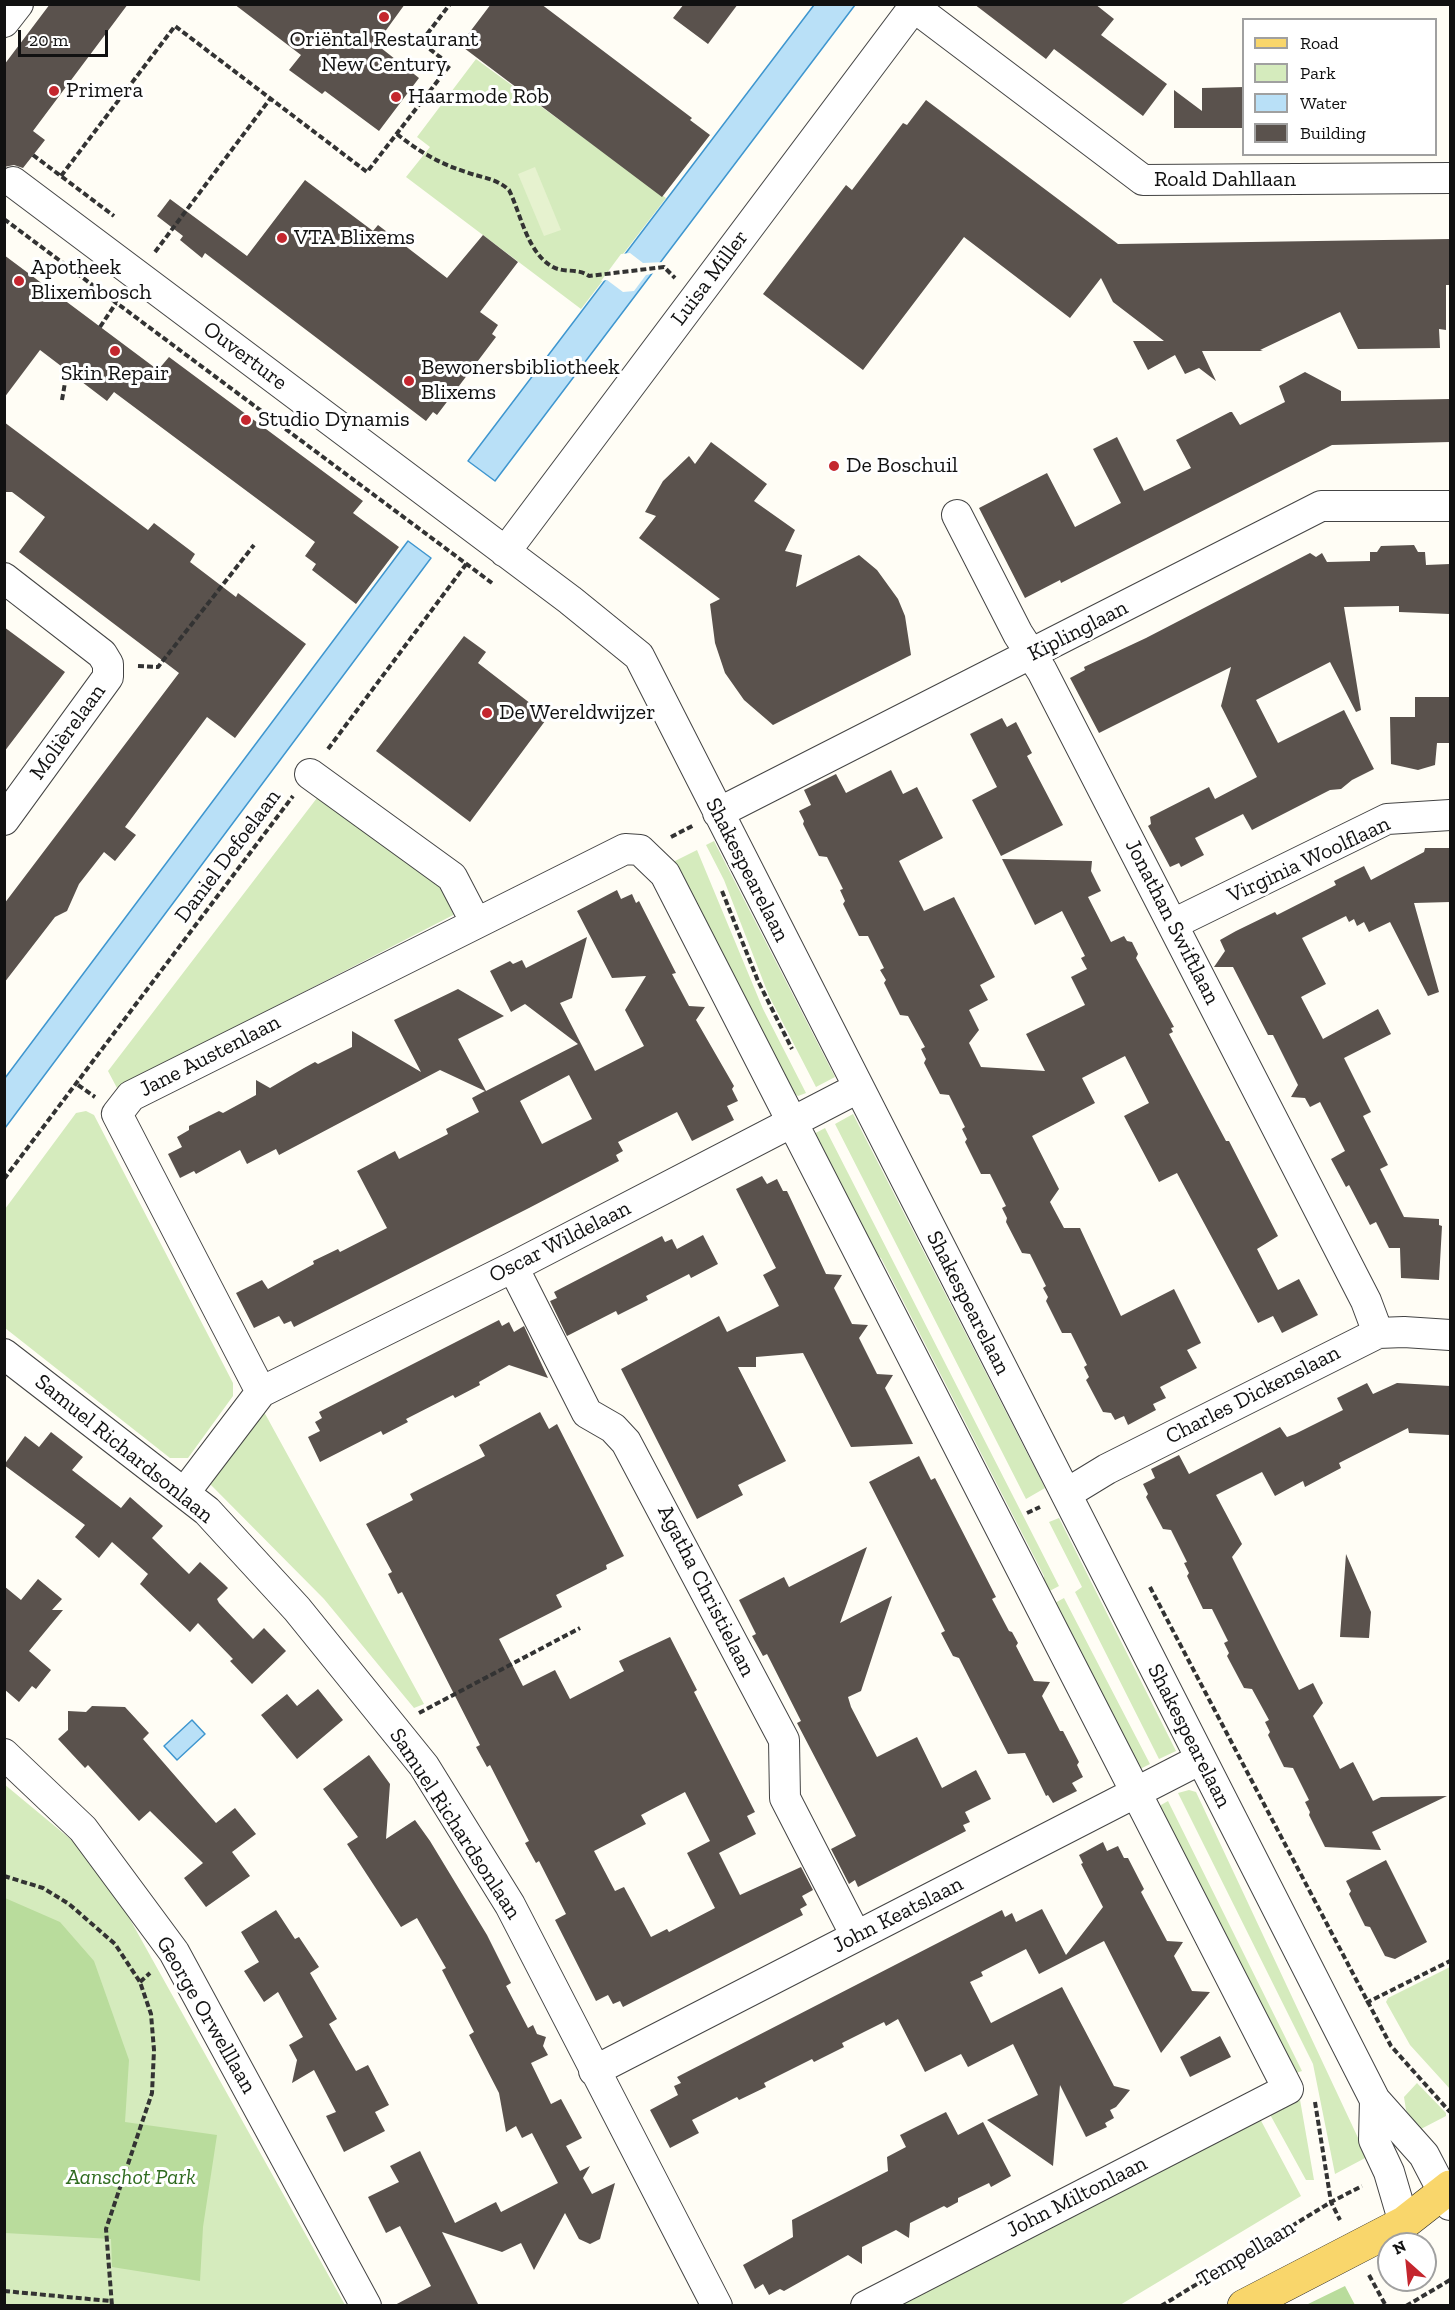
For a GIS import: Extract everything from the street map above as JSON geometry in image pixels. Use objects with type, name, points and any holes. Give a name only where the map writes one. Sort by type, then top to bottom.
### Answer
[{"type":"main road","name":"Tempellaan","points":[[1244,2306],[1449,2199]]},
{"type":"street","points":[[4,22],[18,4]]},
{"type":"street","name":"Roald Dahllaan","points":[[915,6],[1143,180],[1450,178]]},
{"type":"street","name":"Luisa Miller","points":[[505,552],[915,6]]},
{"type":"street","name":"Ouverture","points":[[13,182],[505,552]]},
{"type":"street","name":"Kiplinglaan","points":[[718,813],[1321,506],[1450,506]]},
{"type":"street","name":"Jonathan Swiftlaan","points":[[957,515],[1031,655],[1042,671],[1173,924],[1366,1301],[1378,1333]]},
{"type":"street","name":"Shakespearelaan","points":[[505,552],[639,656],[1375,2100],[1424,2155],[1449,2199]]},
{"type":"street","name":"Molièrelaan","points":[[4,578],[102,654],[108,664],[108,677],[4,820]]},
{"type":"street","points":[[310,774],[452,877],[476,923]]},
{"type":"street","name":"Virginia Woolflaan","points":[[1173,924],[1387,819],[1450,815]]},
{"type":"street","name":"Jane Austenlaan","points":[[261,1392],[117,1114],[131,1096],[625,849],[640,850]]},
{"type":"street","points":[[640,850],[665,874],[791,1124],[1137,1792]]},
{"type":"street","name":"Oscar Wildelaan","points":[[261,1392],[513,1267],[858,1088]]},
{"type":"street","name":"Agatha Christielaan","points":[[513,1267],[588,1413],[613,1428],[626,1442],[784,1740],[785,1798],[856,1936]]},
{"type":"street","name":"Charles Dickenslaan","points":[[1066,1494],[1107,1469],[1378,1333],[1450,1335]]},
{"type":"street","name":"Samuel Richardsonlaan","points":[[4,1354],[207,1511],[297,1609],[423,1766],[510,1905],[717,2306]]},
{"type":"street","points":[[185,1492],[261,1392]]},
{"type":"street","name":"George Orwelllaan","points":[[4,1754],[83,1829],[174,1952],[366,2306]]},
{"type":"street","name":"John Keatslaan","points":[[594,2071],[1201,1759]]},
{"type":"street","name":"John Miltonlaan","points":[[866,2306],[1288,2089],[1137,1792]]},
{"type":"street","name":"Shakespearelaan","points":[[1375,2100],[1374,2140],[1389,2172],[1404,2223]]},
{"type":"path","points":[[61,176],[176,27],[367,172],[450,65],[421,42],[450,4]]},
{"type":"path","points":[[157,249],[270,99]]},
{"type":"path","points":[[397,134],[424,155],[466,172],[502,183],[509,190],[529,237],[544,260],[554,267],[585,273],[589,276],[664,267],[669,273]]},
{"type":"path","name":"Ouverture","points":[[4,219],[466,564]]},
{"type":"path","points":[[63,400],[67,371]]},
{"type":"path","points":[[108,664],[158,667],[254,545]]},
{"type":"path","name":"Daniel Defoelaan","points":[[4,1179],[471,558]]},
{"type":"path","points":[[466,564],[494,584]]},
{"type":"path","points":[[640,850],[718,813]]},
{"type":"path","name":"Shakespearelaan","points":[[686,816],[696,837]]},
{"type":"path","name":"Shakespearelaan","points":[[720,888],[758,981],[793,1052]]},
{"type":"path","points":[[393,1726],[580,1628]]},
{"type":"path","points":[[4,1876],[43,1888],[69,1904],[115,1944],[140,1982],[151,2014],[154,2050],[152,2093],[106,2229],[111,2303],[4,2291]]},
{"type":"path","points":[[1366,2003],[1450,1961]]},
{"type":"path","name":"Tempellaan","points":[[1161,2306],[1331,2202]]},
{"type":"path","points":[[1406,2306],[1450,2280]]},
{"type":"green space","points":[[476,59],[666,198],[581,309],[406,177],[430,147],[417,137]]},
{"type":"green space","points":[[535,167],[561,230],[544,236],[518,174]]},
{"type":"green space","points":[[320,794],[450,893],[461,911],[117,1088],[108,1071]]},
{"type":"green space","points":[[714,841],[835,1077],[816,1087],[769,996],[724,880],[706,845]]},
{"type":"green space","points":[[697,850],[763,1009],[806,1093],[798,1096],[786,1088],[671,863]]},
{"type":"green space","points":[[86,1111],[94,1115],[233,1383],[233,1396],[188,1458],[170,1458],[5,1328],[5,1209],[76,1113]]},
{"type":"green space","points":[[853,1114],[1045,1488],[1026,1499],[835,1124]]},
{"type":"green space","points":[[825,1128],[1059,1586],[1044,1594],[1044,1576],[881,1258],[870,1252],[812,1135]]},
{"type":"green space","points":[[263,1410],[424,1704],[414,1708],[324,1599],[209,1483]]},
{"type":"green space","points":[[1059,1518],[1176,1751],[1159,1759],[1075,1592],[1082,1587],[1049,1522]]},
{"type":"green space","points":[[1064,1598],[1150,1764],[1140,1769],[1051,1605]]},
{"type":"green space","name":"Aanschot Park","points":[[4,1784],[98,1862],[345,2305],[5,2305]]},
{"type":"green space","points":[[1189,1790],[1196,1792],[1367,2157],[1335,2174],[1313,2064],[1178,1793]]},
{"type":"green space","points":[[1168,1801],[1302,2071],[1290,2075],[1159,1816],[1161,1805]]},
{"type":"green space","points":[[5,1898],[60,1922],[94,1961],[129,2060],[125,2122],[217,2135],[203,2227],[200,2281],[112,2267],[111,2239],[5,2233]]},
{"type":"green space","points":[[1450,1967],[1450,2089],[1410,2045],[1386,2002],[1388,1998]]},
{"type":"green space","points":[[1417,2083],[1446,2113],[1446,2116],[1419,2130],[1406,2110],[1404,2097]]},
{"type":"green space","points":[[1299,2094],[1314,2180],[1306,2180],[1267,2109]]},
{"type":"green space","points":[[1258,2115],[1301,2196],[1120,2305],[885,2306]]},
{"type":"green space","points":[[1345,2286],[1355,2305],[1306,2305]]},
{"type":"water","points":[[814,5],[855,5],[495,481],[468,461]]},
{"type":"water","points":[[408,541],[431,558],[5,1128],[5,1078]]},
{"type":"water","points":[[192,1720],[205,1734],[177,1760],[164,1746]]},
{"type":"pier","points":[[630,253],[643,263],[664,262],[655,273],[646,275],[634,291],[623,292],[607,280],[601,281],[621,254]]},
{"type":"building","points":[[50,4],[128,4],[33,131],[45,140],[23,168],[14,165],[4,167],[4,65]]},
{"type":"building","points":[[234,4],[405,4],[376,44],[419,78],[379,131],[325,91],[322,94],[289,70],[301,55]]},
{"type":"building","points":[[491,4],[541,4],[692,118],[690,120],[710,135],[662,197],[460,45]]},
{"type":"building","points":[[684,4],[738,4],[708,44],[673,18]]},
{"type":"building","points":[[974,4],[1095,4],[1114,19],[1101,35],[1167,84],[1143,116],[1054,49],[1046,59]]},
{"type":"building","points":[[1242,87],[1242,128],[1174,128],[1174,90],[1202,111],[1202,88]]},
{"type":"building","points":[[926,100],[1118,244],[1450,239],[1450,285],[1446,285],[1446,330],[1439,329],[1440,348],[1358,349],[1340,312],[1260,350],[1263,351],[1202,351],[1216,381],[1199,368],[1185,374],[1175,355],[1148,370],[1133,341],[1164,341],[1113,302],[1101,278],[1070,318],[964,237],[863,370],[763,294],[846,185],[852,190],[903,123],[907,125]]},
{"type":"building","points":[[305,180],[373,231],[378,225],[447,278],[483,235],[518,262],[480,312],[498,325],[492,334],[496,337],[437,415],[433,412],[426,421],[205,253],[202,258],[180,240],[183,236],[157,216],[170,199],[247,256]]},
{"type":"building","points":[[4,255],[158,370],[169,357],[363,501],[353,513],[399,547],[356,604],[312,570],[316,564],[305,556],[315,542],[114,392],[107,401],[40,350],[4,398]]},
{"type":"building","points":[[1305,372],[1341,391],[1341,401],[1450,399],[1450,442],[1332,445],[1061,583],[1060,580],[1025,598],[979,508],[1047,473],[1075,527],[1121,503],[1093,449],[1117,437],[1144,491],[1191,468],[1176,440],[1230,412],[1240,425],[1285,402],[1279,386]]},
{"type":"building","points":[[4,422],[148,530],[154,523],[195,554],[190,562],[236,597],[238,593],[306,644],[235,738],[207,717],[125,827],[136,835],[115,861],[104,852],[79,884],[67,911],[55,917],[4,983],[4,904],[179,673],[19,552],[45,517],[12,492],[4,492]]},
{"type":"building","points":[[711,442],[767,484],[754,501],[795,530],[785,551],[802,555],[796,587],[859,555],[877,570],[898,599],[905,616],[911,655],[773,725],[744,700],[725,673],[715,643],[710,604],[720,599],[639,538],[656,516],[645,512],[663,481],[689,456],[695,464]]},
{"type":"building","points":[[1414,545],[1418,552],[1425,552],[1426,565],[1450,564],[1450,614],[1399,612],[1399,606],[1344,607],[1361,710],[1356,712],[1330,662],[1256,700],[1278,743],[1344,710],[1374,769],[1352,780],[1341,789],[1330,790],[1252,830],[1243,814],[1195,838],[1204,855],[1181,867],[1179,863],[1170,867],[1148,826],[1151,824],[1150,817],[1209,787],[1215,799],[1257,777],[1221,706],[1231,667],[1099,733],[1070,678],[1085,670],[1084,667],[1146,638],[1310,553],[1316,557],[1322,553],[1327,562],[1370,561],[1370,552],[1377,552],[1381,546]]},
{"type":"building","points":[[4,627],[65,672],[4,752]]},
{"type":"building","points":[[464,636],[486,652],[478,663],[548,717],[470,822],[376,751]]},
{"type":"building","points":[[1415,697],[1450,697],[1450,743],[1437,743],[1435,765],[1418,770],[1391,764],[1390,717],[1415,717]]},
{"type":"building","points":[[1002,718],[1007,727],[1016,722],[1032,753],[1027,756],[1063,825],[1001,856],[972,800],[997,787],[970,734]]},
{"type":"building","points":[[891,770],[903,794],[917,787],[943,838],[899,861],[924,911],[954,897],[995,977],[980,985],[988,1000],[969,1010],[979,1030],[969,1043],[981,1067],[1045,1071],[1026,1034],[1085,1005],[1071,977],[1087,969],[1081,958],[1085,956],[1062,911],[1035,925],[1002,859],[1092,861],[1091,871],[1101,891],[1088,897],[1111,942],[1124,936],[1127,941],[1132,942],[1138,954],[1136,958],[1174,1027],[1171,1028],[1173,1032],[1169,1034],[1226,1141],[1229,1141],[1278,1236],[1257,1249],[1278,1290],[1299,1279],[1318,1315],[1282,1333],[1273,1316],[1258,1323],[1177,1173],[1159,1182],[1124,1116],[1149,1103],[1125,1056],[1082,1078],[1095,1103],[1032,1136],[1059,1189],[1050,1202],[1064,1228],[1080,1228],[1121,1316],[1174,1289],[1201,1343],[1187,1350],[1197,1368],[1160,1387],[1166,1398],[1153,1404],[1156,1410],[1128,1425],[1124,1416],[1115,1420],[1111,1413],[1103,1412],[1086,1380],[1089,1377],[1084,1367],[1087,1365],[1071,1333],[1062,1333],[1046,1301],[1048,1297],[1043,1288],[1046,1286],[1030,1254],[1022,1253],[1006,1222],[1007,1218],[1002,1208],[1006,1206],[990,1174],[981,1174],[965,1142],[967,1139],[962,1129],[965,1127],[949,1095],[940,1094],[924,1063],[926,1059],[921,1049],[925,1047],[908,1016],[900,1015],[884,983],[886,980],[880,970],[884,968],[868,936],[859,936],[843,904],[845,901],[840,890],[843,889],[827,857],[819,856],[803,824],[804,821],[799,811],[811,805],[804,790],[836,774],[846,793]]},
{"type":"building","points":[[1425,848],[1450,848],[1450,902],[1414,903],[1439,992],[1428,996],[1390,922],[1369,932],[1364,922],[1357,926],[1354,919],[1349,922],[1346,916],[1302,938],[1326,984],[1301,997],[1323,1039],[1378,1009],[1391,1034],[1344,1058],[1371,1112],[1363,1116],[1388,1165],[1380,1169],[1404,1217],[1439,1219],[1439,1225],[1442,1226],[1439,1280],[1401,1278],[1400,1248],[1389,1248],[1376,1222],[1370,1225],[1349,1185],[1346,1187],[1331,1159],[1345,1151],[1320,1102],[1310,1107],[1305,1098],[1291,1097],[1298,1085],[1273,1035],[1268,1035],[1233,967],[1214,967],[1225,951],[1220,940],[1275,912],[1277,915],[1336,885],[1334,881],[1364,866],[1371,880],[1424,852]]},
{"type":"building","points":[[617,890],[621,899],[632,894],[636,903],[639,901],[676,973],[672,974],[689,1006],[705,1007],[696,1020],[734,1086],[732,1089],[738,1101],[727,1106],[734,1120],[692,1141],[677,1112],[618,1142],[623,1151],[616,1155],[619,1161],[529,1208],[294,1327],[291,1321],[284,1324],[279,1316],[254,1328],[236,1293],[262,1280],[268,1289],[314,1264],[313,1261],[338,1249],[340,1252],[387,1228],[357,1171],[395,1151],[399,1159],[448,1134],[446,1129],[479,1112],[472,1098],[485,1091],[440,1070],[279,1155],[276,1149],[247,1164],[240,1150],[196,1174],[194,1171],[180,1178],[168,1154],[182,1147],[177,1137],[189,1130],[189,1126],[219,1111],[223,1113],[256,1095],[256,1080],[270,1088],[315,1062],[318,1064],[352,1047],[352,1031],[421,1072],[394,1020],[458,989],[504,1016],[458,1039],[486,1091],[578,1044],[525,1004],[511,1012],[490,971],[510,961],[513,964],[522,960],[526,968],[587,937],[572,998],[560,1003],[595,1071],[644,1046],[625,1010],[646,976],[612,978],[577,911]],"holes":[[[569,1075],[592,1119],[542,1144],[520,1101]]]},
{"type":"building","points":[[762,1176],[767,1184],[777,1179],[783,1191],[787,1191],[826,1274],[842,1275],[834,1288],[852,1324],[868,1325],[859,1338],[877,1374],[893,1375],[885,1388],[913,1444],[851,1447],[803,1353],[756,1357],[756,1367],[738,1367],[786,1461],[738,1485],[743,1495],[697,1519],[621,1369],[719,1316],[727,1332],[779,1306],[763,1275],[776,1268],[736,1189]]},
{"type":"building","points":[[703,1235],[718,1264],[691,1278],[689,1274],[646,1296],[648,1300],[618,1315],[616,1311],[567,1336],[550,1301],[557,1298],[554,1292],[662,1236],[665,1242],[672,1239],[677,1249]]},
{"type":"building","points":[[499,1320],[502,1326],[509,1322],[514,1332],[524,1326],[548,1378],[509,1365],[479,1382],[480,1385],[455,1398],[453,1395],[406,1419],[408,1422],[383,1435],[381,1431],[320,1462],[308,1437],[320,1431],[315,1422],[322,1418],[319,1412]]},
{"type":"building","points":[[1367,1383],[1373,1394],[1397,1383],[1450,1386],[1450,1435],[1409,1433],[1408,1428],[1339,1463],[1341,1468],[1305,1487],[1303,1481],[1275,1496],[1262,1472],[1216,1495],[1242,1544],[1232,1557],[1299,1690],[1313,1683],[1323,1703],[1313,1716],[1340,1769],[1353,1762],[1373,1801],[1381,1797],[1447,1796],[1372,1832],[1381,1850],[1325,1847],[1309,1815],[1310,1812],[1305,1802],[1309,1800],[1293,1768],[1284,1767],[1268,1735],[1270,1732],[1265,1722],[1269,1720],[1252,1689],[1244,1688],[1227,1656],[1229,1653],[1224,1643],[1228,1641],[1212,1609],[1203,1609],[1187,1576],[1189,1573],[1184,1563],[1187,1562],[1171,1530],[1163,1529],[1146,1497],[1148,1494],[1143,1484],[1155,1478],[1151,1469],[1179,1455],[1189,1474],[1280,1427],[1287,1437],[1295,1434],[1343,1410],[1337,1398]]},
{"type":"building","points":[[540,1412],[549,1429],[557,1424],[624,1556],[606,1565],[607,1569],[556,1595],[562,1607],[499,1639],[523,1686],[555,1670],[570,1699],[624,1671],[619,1661],[670,1637],[697,1690],[694,1692],[755,1812],[747,1816],[756,1834],[719,1853],[740,1895],[801,1867],[813,1890],[802,1896],[807,1905],[800,1909],[803,1915],[623,2007],[620,2001],[613,2004],[608,1995],[596,2001],[555,1920],[566,1914],[539,1861],[536,1863],[525,1843],[529,1841],[490,1765],[487,1767],[476,1747],[480,1745],[402,1592],[398,1594],[388,1574],[392,1572],[366,1524],[413,1500],[410,1494],[485,1456],[479,1445]],"holes":[[[685,1792],[710,1841],[687,1853],[715,1908],[669,1932],[667,1929],[651,1937],[624,1887],[615,1891],[594,1851],[646,1824],[641,1815]]]},
{"type":"building","points":[[51,1432],[83,1457],[72,1470],[121,1508],[130,1497],[163,1526],[152,1538],[189,1574],[200,1562],[228,1588],[217,1599],[253,1639],[264,1628],[286,1651],[252,1684],[230,1661],[233,1659],[198,1623],[190,1632],[140,1584],[148,1574],[112,1542],[99,1558],[75,1537],[85,1525],[4,1465],[25,1436],[39,1447]]},
{"type":"building","points":[[919,1456],[931,1480],[935,1478],[996,1597],[992,1599],[1018,1643],[1016,1646],[1034,1681],[1050,1682],[1042,1696],[1079,1762],[1077,1765],[1083,1777],[1072,1783],[1077,1791],[1053,1803],[1048,1795],[1046,1796],[1025,1753],[1008,1754],[959,1658],[953,1656],[941,1633],[945,1631],[869,1482]]},
{"type":"building","points":[[867,1547],[840,1623],[892,1596],[861,1691],[848,1697],[851,1707],[877,1757],[917,1737],[942,1788],[976,1770],[991,1799],[965,1812],[970,1822],[963,1825],[966,1831],[858,1887],[855,1880],[849,1884],[831,1849],[856,1836],[797,1723],[801,1721],[767,1654],[763,1656],[752,1636],[756,1634],[739,1600],[784,1577],[789,1587]]},
{"type":"building","points":[[1346,1554],[1371,1612],[1369,1638],[1340,1637]]},
{"type":"building","points":[[38,1579],[62,1599],[52,1610],[63,1610],[29,1651],[51,1670],[36,1689],[32,1686],[19,1702],[4,1689],[4,1586],[21,1600]]},
{"type":"building","points":[[318,1689],[343,1720],[297,1759],[261,1715],[287,1694],[297,1706]]},
{"type":"building","points":[[92,1706],[125,1707],[149,1733],[143,1739],[216,1823],[235,1808],[256,1834],[232,1852],[250,1876],[206,1907],[184,1878],[203,1863],[150,1811],[139,1821],[88,1765],[85,1768],[58,1739],[68,1730],[68,1711],[86,1712]]},
{"type":"building","points":[[369,1755],[390,1784],[386,1839],[415,1820],[430,1841],[487,1935],[511,1983],[506,1986],[528,2028],[533,2025],[537,2034],[546,2037],[543,2046],[548,2055],[531,2063],[551,2104],[561,2099],[582,2138],[566,2146],[580,2171],[590,2166],[583,2178],[592,2194],[615,2183],[600,2239],[590,2244],[579,2239],[565,2213],[534,2270],[521,2243],[502,2252],[442,2232],[479,2306],[393,2306],[431,2286],[400,2226],[386,2233],[368,2197],[399,2182],[390,2166],[420,2151],[455,2223],[496,2202],[501,2212],[558,2183],[532,2133],[522,2138],[516,2126],[506,2132],[499,2093],[469,2035],[474,2032],[442,1970],[446,1968],[417,1918],[401,1927],[347,1844],[358,1837],[323,1789]]},
{"type":"building","points":[[1103,1842],[1107,1851],[1118,1846],[1124,1858],[1128,1858],[1144,1889],[1141,1892],[1167,1941],[1183,1942],[1174,1956],[1192,1991],[1210,1992],[1161,2053],[1104,1941],[1039,1974],[1026,1949],[981,1972],[983,1976],[970,1982],[991,2023],[1062,1987],[1114,2086],[1130,2090],[1116,2107],[1110,2110],[1114,2118],[1105,2123],[1107,2127],[1086,2137],[1060,2085],[1053,2166],[987,2120],[1038,2095],[1013,2044],[968,2067],[961,2054],[925,2072],[898,2019],[886,2026],[884,2022],[842,2043],[844,2047],[814,2062],[812,2059],[764,2083],[766,2087],[739,2100],[737,2097],[692,2120],[699,2133],[670,2148],[650,2110],[678,2095],[674,2086],[681,2083],[677,2077],[1002,1910],[1005,1917],[1012,1913],[1016,1922],[1042,1909],[1066,1955],[1103,1907],[1081,1864],[1083,1863],[1079,1855]]},
{"type":"building","points":[[1386,1860],[1427,1942],[1395,1959],[1385,1956],[1370,1927],[1365,1926],[1349,1894],[1351,1891],[1346,1881]]},
{"type":"building","points":[[276,1910],[295,1939],[299,1937],[319,1967],[310,1973],[337,2019],[329,2024],[356,2071],[368,2065],[389,2105],[375,2112],[385,2131],[344,2152],[326,2116],[336,2112],[314,2070],[292,2083],[297,2060],[289,2045],[303,2037],[278,1992],[264,2002],[244,1971],[259,1962],[241,1932]]},
{"type":"building","points":[[1220,2036],[1231,2057],[1190,2077],[1180,2057]]},
{"type":"building","points":[[946,2112],[958,2135],[983,2122],[1011,2176],[991,2187],[989,2183],[958,2198],[958,2202],[947,2208],[944,2206],[910,2223],[909,2238],[896,2230],[862,2247],[862,2264],[848,2255],[784,2291],[780,2289],[769,2295],[763,2284],[755,2289],[743,2265],[793,2237],[792,2220],[888,2171],[887,2157],[906,2147],[900,2135]]},
{"type":"place","name":"Oriëntal Restaurant New Century","points":[[384,17]]},
{"type":"place","name":"Primera","points":[[54,91]]},
{"type":"place","name":"Haarmode Rob","points":[[396,97]]},
{"type":"place","name":"VTA Blixems","points":[[282,238]]},
{"type":"place","name":"Apotheek Blixembosch","points":[[19,281]]},
{"type":"place","name":"Skin Repair","points":[[115,351]]},
{"type":"place","name":"Bewonersbibliotheek Blixems","points":[[409,381]]},
{"type":"place","name":"Studio Dynamis","points":[[246,420]]},
{"type":"place","name":"De Boschuil","points":[[834,466]]},
{"type":"place","name":"De Wereldwijzer","points":[[487,713]]}]
